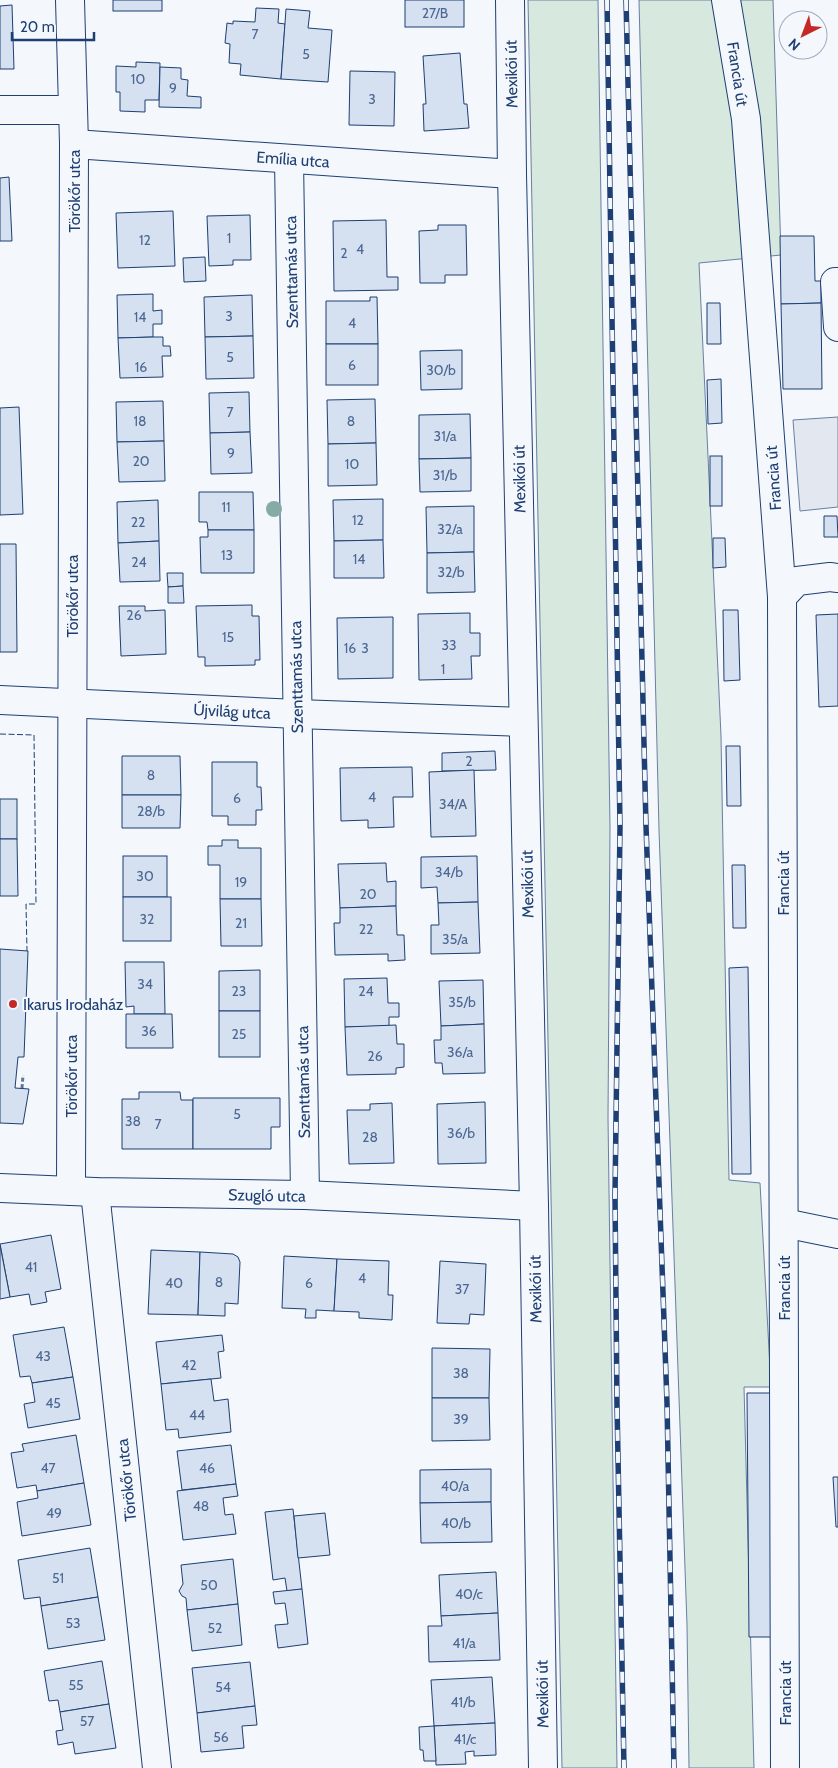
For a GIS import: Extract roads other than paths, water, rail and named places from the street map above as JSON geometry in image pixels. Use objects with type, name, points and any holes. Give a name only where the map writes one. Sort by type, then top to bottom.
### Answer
[{"type":"street","name":"Törökőr utca","points":[[70,0],[74,144],[72,703],[83,1192],[157,1768]]},
{"type":"street","name":"Mexikói út","points":[[510,0],[543,1768]]},
{"type":"street","name":"Francia út","points":[[726,0],[746,119],[782,597],[785,1768]]},
{"type":"street","points":[[0,110],[73,110]]},
{"type":"street","name":"Emília utca","points":[[74,144],[512,174]]},
{"type":"street","name":"Szenttamás utca","points":[[290,159],[305,1195]]},
{"type":"street","points":[[838,282],[835,282],[838,327]]},
{"type":"street","points":[[782,597],[797,582],[830,577],[838,578]]},
{"type":"street","name":"Újvilág utca","points":[[0,700],[297,714],[524,722]]},
{"type":"street","name":"Szugló utca","points":[[0,1188],[83,1192],[305,1195],[534,1206]]},
{"type":"street","points":[[784,1223],[838,1234]]},
{"type":"railway","points":[[607,0],[620,827],[615,1195],[624,1768]]},
{"type":"railway","points":[[626,0],[646,826],[667,1403],[674,1768]]},
{"type":"place","name":"Ikarus Irodaház","points":[[13,1004]]}]
